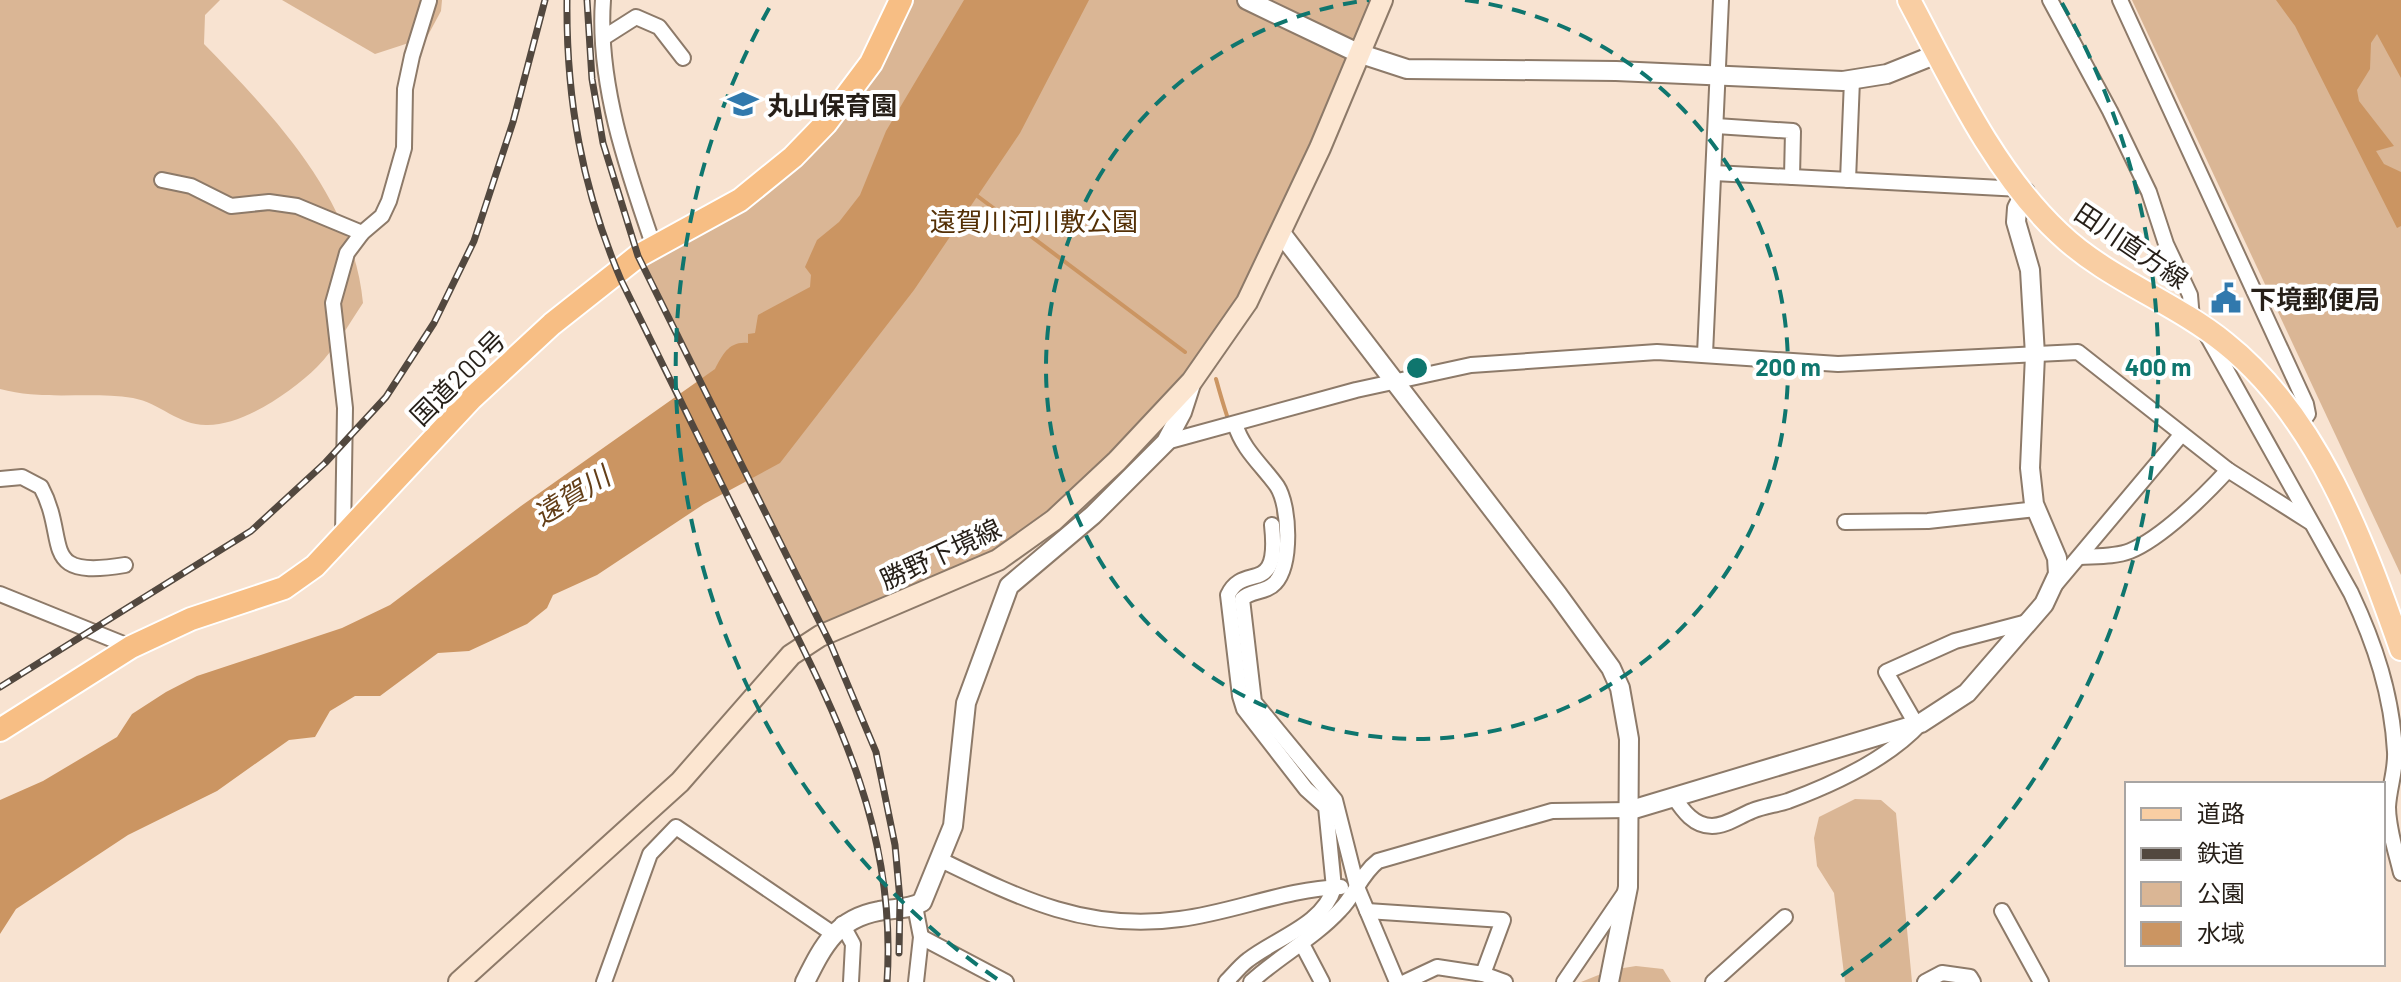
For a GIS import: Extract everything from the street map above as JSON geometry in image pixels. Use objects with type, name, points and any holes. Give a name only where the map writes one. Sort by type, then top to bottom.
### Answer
[{"type":"highway","name":"国道200号","points":[[0,730],[131,647],[191,619],[284,588],[315,566],[471,399],[552,324],[654,247],[740,200],[793,157],[826,123],[871,63],[901,0]]},
{"type":"main road","name":"勝野下境線","points":[[459,982],[680,782],[791,655],[820,636],[998,560],[1031,538],[1117,461],[1192,381],[1247,302],[1281,233],[1352,50],[1382,0]]},
{"type":"main road","name":"田川直方線","points":[[1909,0],[1937,54],[2023,190],[2057,232],[2122,279],[2197,322],[2242,358],[2299,427],[2393,596],[2401,649]]},
{"type":"street","points":[[343,537],[345,408],[333,303],[347,253],[362,233],[382,216],[401,163],[405,89],[429,0]]},
{"type":"street","points":[[603,0],[603,38],[614,113],[633,188],[654,247]]},
{"type":"street","points":[[1247,0],[1352,50],[1407,69],[1718,74],[1852,80],[1887,74],[1937,54]]},
{"type":"street","points":[[1705,354],[1721,0]]},
{"type":"street","points":[[2050,0],[2110,111],[2149,192],[2166,244],[2190,295],[2197,322],[2351,593],[2381,669],[2395,757],[2388,807],[2401,873]]},
{"type":"street","points":[[2120,0],[2306,404],[2308,414],[2299,427]]},
{"type":"street","points":[[603,38],[636,17],[659,27],[683,58]]},
{"type":"street","points":[[1848,180],[1852,80]]},
{"type":"street","points":[[1716,126],[1793,131],[1792,177]]},
{"type":"street","points":[[1714,173],[2023,190],[2016,222],[2030,270],[2035,355],[2028,441],[2037,509],[2057,558],[2055,586]]},
{"type":"street","points":[[162,180],[191,186],[231,206],[269,202],[297,206],[362,233]]},
{"type":"street","points":[[1281,233],[1398,382],[1611,668],[1626,710],[1631,810],[1628,887],[1609,982]]},
{"type":"street","points":[[1166,442],[1344,393],[1471,365],[1657,352],[1838,364],[2078,352],[2228,470],[2310,522]]},
{"type":"street","points":[[805,982],[837,928],[877,911],[915,906],[922,902],[941,860],[958,800],[966,703],[1009,586],[1093,515],[1166,442],[1182,412],[1192,381]]},
{"type":"street","points":[[1226,982],[1248,960],[1303,925],[1331,897],[1334,888],[1326,807],[1306,789],[1244,709],[1240,696],[1228,595],[1235,586],[1264,575],[1270,569],[1281,544],[1280,492],[1258,467],[1230,425]]},
{"type":"street","points":[[1251,982],[1302,944],[1342,908],[1366,870],[1378,861],[1552,811],[1631,810],[1918,724],[1967,693],[2031,621],[2055,586],[2181,435]]},
{"type":"street","points":[[2080,557],[2129,552],[2145,543],[2228,470]]},
{"type":"street","points":[[0,479],[22,477],[41,487],[56,526],[60,556],[89,570],[125,565]]},
{"type":"street","points":[[1845,522],[1928,521],[2037,509]]},
{"type":"street","points":[[1272,525],[1286,561],[1275,583],[1242,599],[1253,696],[1335,800],[1357,887],[1397,982]]},
{"type":"street","points":[[0,594],[131,647]]},
{"type":"street","points":[[1918,724],[1886,672],[1955,641],[2031,621]]},
{"type":"street","points":[[1674,797],[1686,814],[1698,823],[1711,826],[1725,823],[1755,810],[1792,800],[1855,770],[1904,742],[1918,724]]},
{"type":"street","points":[[604,982],[650,854],[676,827],[837,928],[853,944],[851,982]]},
{"type":"street","points":[[941,860],[1025,901],[1079,917],[1136,922],[1181,919],[1295,891],[1357,887]]},
{"type":"street","points":[[1564,982],[1628,887]]},
{"type":"street","points":[[915,906],[921,937],[916,982]]},
{"type":"street","points":[[1367,911],[1503,920],[1483,974]]},
{"type":"street","points":[[2002,911],[2041,982]]},
{"type":"street","points":[[1713,982],[1785,917]]},
{"type":"street","points":[[921,937],[1006,982]]},
{"type":"street","points":[[1302,944],[1322,982]]},
{"type":"street","points":[[1405,982],[1437,967],[1483,974],[1505,982]]},
{"type":"street","points":[[1925,982],[1942,973],[1970,977],[1973,982]]},
{"type":"green space","points":[[0,0],[220,0],[205,15],[204,44],[257,100],[306,161],[344,228],[356,265],[363,303],[330,352],[294,387],[250,414],[220,424],[206,425],[178,418],[133,398],[17,393],[0,389]]},
{"type":"green space","points":[[282,0],[442,0],[441,11],[427,37],[375,54]]},
{"type":"green space","name":"遠賀川河川敷公園","points":[[910,0],[1375,0],[1241,299],[1202,358],[1112,460],[1030,532],[985,558],[824,626],[640,266],[741,210],[799,163]]},
{"type":"green space","points":[[2132,0],[2401,0],[2401,575]]},
{"type":"green space","points":[[1855,799],[1881,800],[1896,813],[1912,982],[1845,982],[1834,893],[1817,866],[1814,838],[1819,817]]},
{"type":"green space","points":[[1636,966],[1663,969],[1671,982],[1581,982],[1611,970]]},
{"type":"water","name":"遠賀川","points":[[964,0],[1089,0],[1020,133],[914,290],[780,463],[704,504],[597,575],[553,595],[547,608],[527,624],[469,651],[438,653],[380,696],[355,696],[330,711],[315,737],[289,740],[217,791],[128,835],[16,909],[0,934],[0,800],[43,781],[117,737],[132,714],[197,676],[342,628],[390,605],[521,506],[715,369],[731,346],[748,343],[748,334],[755,333],[758,315],[810,287],[811,275],[805,267],[817,240],[839,222],[860,195],[886,131]]},
{"type":"water","points":[[2276,0],[2401,0],[2401,78],[2377,34],[2371,43],[2370,69],[2357,90],[2359,101],[2394,146],[2376,151],[2384,164],[2401,172],[2401,226],[2397,228],[2295,26]]},
{"type":"waterway","points":[[976,195],[1185,352]]},
{"type":"waterway","points":[[1216,379],[1235,438],[1249,462],[1271,488]]},
{"type":"waterway","points":[[1278,507],[1280,534]]},
{"type":"waterway","points":[[1294,761],[1311,782]]},
{"type":"waterway","points":[[1336,830],[1340,875]]},
{"type":"waterway","points":[[1333,904],[1341,896]]},
{"type":"waterway","points":[[1257,962],[1295,940]]},
{"type":"railway","points":[[0,687],[251,531],[325,463],[386,397],[434,323],[474,241],[513,122],[545,0]]},
{"type":"railway","points":[[567,0],[573,108],[587,177],[607,246],[809,660],[852,761],[869,813],[881,867],[887,923],[887,982]]},
{"type":"railway","points":[[587,0],[592,79],[603,143],[638,256],[831,645],[876,752],[895,845],[900,900],[899,953]]},
{"type":"place","name":"丸山保育園","points":[[743,104]]},
{"type":"place","name":"下境郵便局","points":[[2226,298]]}]
